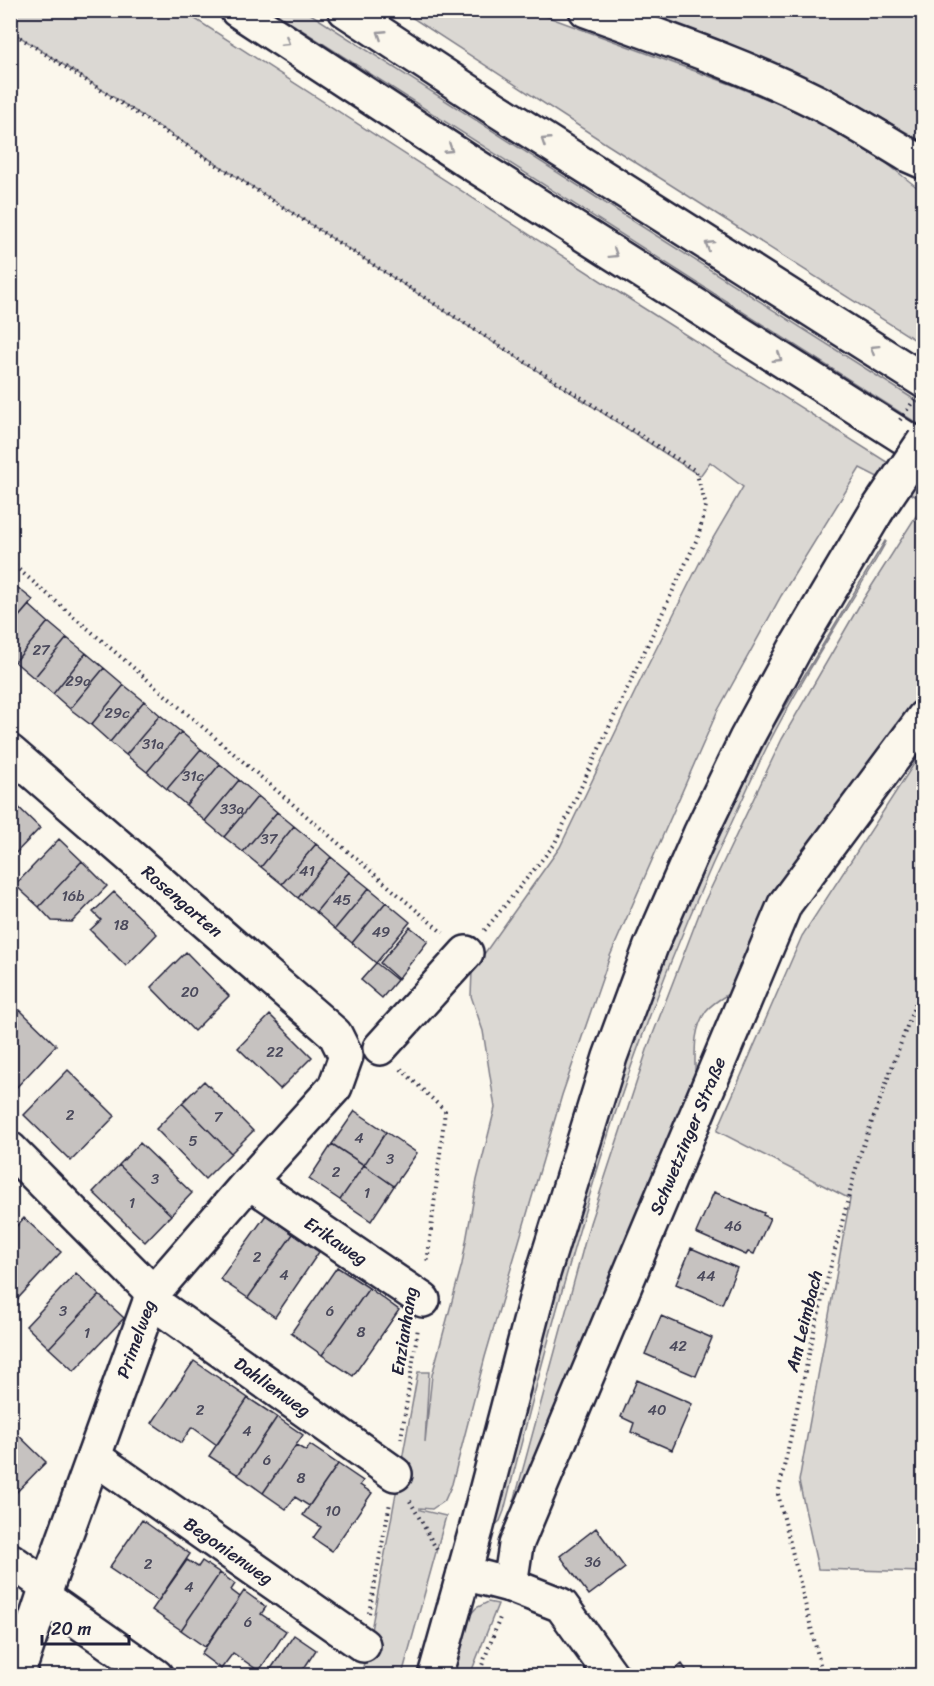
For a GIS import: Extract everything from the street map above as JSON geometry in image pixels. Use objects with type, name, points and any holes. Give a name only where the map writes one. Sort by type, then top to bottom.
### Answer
[{"type":"main road","points":[[237,10],[473,164],[924,450]]},
{"type":"main road","points":[[345,10],[504,115],[924,381]]},
{"type":"main road","points":[[586,10],[718,59],[817,102],[918,163]]},
{"type":"main road","points":[[435,1676],[452,1564],[610,1057],[656,936],[700,834],[746,739],[796,647],[876,512],[924,441]]},
{"type":"main road","name":"Schwetzinger Straße","points":[[510,1585],[516,1545],[785,904],[924,717]]},
{"type":"main road","name":"Rosengarten","points":[[10,752],[335,1034],[346,1056]]},
{"type":"main road","points":[[380,1048],[466,953]]},
{"type":"main road","name":"Primelweg","points":[[17,1676],[45,1591],[152,1296],[249,1182],[335,1087],[346,1056]]},
{"type":"main road","points":[[10,1149],[152,1296]]},
{"type":"main road","name":"Erikaweg","points":[[249,1182],[423,1300]]},
{"type":"main road","name":"Dahlienweg","points":[[152,1296],[395,1474]]},
{"type":"main road","name":"Begonienweg","points":[[94,1457],[363,1645]]},
{"type":"main road","points":[[10,1560],[45,1591],[156,1676]]},
{"type":"main road","points":[[452,1564],[561,1605],[612,1676]]},
{"type":"path","points":[[10,31],[696,471],[706,506],[698,537],[554,845],[466,953],[11,563]]},
{"type":"path","name":"Am Leimbach","points":[[823,1676],[778,1494],[815,1327],[859,1157],[924,980]]},
{"type":"path","name":"Enzianhang","points":[[363,1645],[395,1474],[423,1300],[445,1111],[380,1048]]},
{"type":"path","points":[[395,1474],[452,1564]]},
{"type":"path","points":[[478,1676],[506,1604],[510,1585]]},
{"type":"shaded area","points":[[10,11],[183,11],[626,297],[923,485],[923,500],[860,468],[781,596],[717,712],[610,956],[562,1095],[485,1357],[452,1484],[445,1500],[432,1509],[420,1508],[420,1510],[446,1516],[402,1675],[361,1675],[418,1372],[429,1372],[425,1442],[432,1375],[462,1264],[477,1180],[495,1108],[483,1031],[471,996],[472,971],[560,847],[706,550],[743,487],[710,462],[700,476],[11,31]]},
{"type":"shaded area","points":[[272,11],[306,11],[923,405],[923,427]]},
{"type":"shaded area","points":[[402,11],[532,11],[784,106],[821,124],[885,162],[923,192],[923,345],[608,145]]},
{"type":"shaded area","points":[[634,11],[923,11],[923,142],[866,109],[783,67]]},
{"type":"shaded area","points":[[923,505],[923,691],[853,786],[733,991],[712,1005],[701,1019],[695,1046],[695,1084],[516,1515],[512,1509],[590,1223],[648,1047],[701,909],[782,739],[859,606]]},
{"type":"shaded area","points":[[885,541],[795,694],[766,750],[702,887],[670,965],[612,1123],[555,1316],[504,1511],[500,1521],[494,1526],[555,1286],[617,1085],[674,936],[736,800],[772,729]]},
{"type":"shaded area","points":[[923,750],[923,1572],[818,1569],[799,1481],[850,1199],[717,1131],[802,936]]},
{"type":"shaded area","points":[[488,1602],[498,1604],[470,1675],[452,1676],[470,1615],[476,1608]]},
{"type":"building","points":[[13,584],[33,600],[10,627],[10,587]]},
{"type":"building","points":[[29,605],[48,622],[15,662],[10,659],[10,627]]},
{"type":"building","points":[[48,622],[67,638],[34,678],[15,662]]},
{"type":"building","points":[[67,638],[86,653],[53,694],[34,678]]},
{"type":"building","points":[[86,653],[104,668],[70,709],[53,694]]},
{"type":"building","points":[[104,668],[124,685],[91,725],[70,709]]},
{"type":"building","points":[[124,685],[144,701],[110,742],[91,725]]},
{"type":"building","points":[[144,701],[160,715],[126,755],[110,742]]},
{"type":"building","points":[[160,715],[181,732],[147,772],[126,755]]},
{"type":"building","points":[[181,732],[201,749],[167,789],[147,772]]},
{"type":"building","points":[[201,749],[220,764],[186,805],[167,789]]},
{"type":"building","points":[[220,764],[239,780],[205,821],[186,805]]},
{"type":"building","points":[[239,780],[258,796],[224,837],[205,821]]},
{"type":"building","points":[[258,796],[277,812],[243,852],[224,837]]},
{"type":"building","points":[[10,799],[40,828],[10,859]]},
{"type":"building","points":[[277,812],[294,826],[261,867],[243,852]]},
{"type":"building","points":[[294,826],[316,844],[282,884],[261,867]]},
{"type":"building","points":[[59,839],[82,861],[39,907],[15,885]]},
{"type":"building","points":[[316,844],[331,857],[298,898],[282,884]]},
{"type":"building","points":[[331,857],[349,872],[316,912],[298,898]]},
{"type":"building","points":[[82,861],[107,886],[72,922],[52,921],[39,907]]},
{"type":"building","points":[[349,872],[369,888],[335,929],[316,912]]},
{"type":"building","points":[[369,888],[386,902],[352,943],[335,929]]},
{"type":"building","points":[[114,892],[157,934],[126,966],[90,930],[101,920],[93,912]]},
{"type":"building","points":[[386,902],[410,922],[376,963],[352,943]]},
{"type":"building","points":[[410,927],[428,941],[398,979],[380,963]]},
{"type":"building","points":[[186,952],[229,996],[194,1031],[151,987]]},
{"type":"building","points":[[376,963],[397,980],[382,998],[361,980]]},
{"type":"building","points":[[20,1010],[56,1045],[14,1090],[10,1086],[10,1020]]},
{"type":"building","points":[[270,1015],[312,1057],[280,1089],[238,1048]]},
{"type":"building","points":[[68,1070],[115,1116],[71,1161],[24,1115]]},
{"type":"building","points":[[204,1081],[253,1131],[231,1153],[182,1103]]},
{"type":"building","points":[[182,1103],[231,1153],[205,1179],[156,1129]]},
{"type":"building","points":[[355,1111],[386,1132],[364,1165],[332,1144]]},
{"type":"building","points":[[386,1132],[417,1153],[394,1186],[364,1165]]},
{"type":"building","points":[[140,1143],[192,1193],[171,1215],[119,1165]]},
{"type":"building","points":[[332,1144],[364,1165],[340,1200],[309,1179]]},
{"type":"building","points":[[119,1165],[171,1215],[145,1242],[93,1192]]},
{"type":"building","points":[[364,1165],[394,1186],[371,1221],[340,1200]]},
{"type":"building","points":[[714,1192],[764,1213],[763,1215],[770,1218],[754,1254],[748,1252],[746,1255],[696,1233]]},
{"type":"building","points":[[266,1215],[293,1234],[248,1298],[220,1279]]},
{"type":"building","points":[[24,1218],[61,1252],[10,1307],[10,1233]]},
{"type":"building","points":[[293,1234],[319,1252],[275,1317],[248,1298]]},
{"type":"building","points":[[691,1248],[737,1268],[722,1304],[676,1284]]},
{"type":"building","points":[[337,1267],[369,1288],[322,1355],[291,1333]]},
{"type":"building","points":[[76,1273],[99,1295],[49,1348],[26,1326]]},
{"type":"building","points":[[369,1288],[399,1310],[353,1376],[322,1355]]},
{"type":"building","points":[[99,1295],[124,1318],[74,1371],[49,1348]]},
{"type":"building","points":[[661,1316],[712,1338],[696,1376],[645,1354]]},
{"type":"building","points":[[194,1361],[248,1398],[217,1445],[192,1427],[181,1443],[152,1423]]},
{"type":"building","points":[[637,1380],[692,1404],[672,1450],[631,1432],[634,1423],[621,1417]]},
{"type":"building","points":[[248,1398],[277,1417],[238,1475],[209,1456]]},
{"type":"building","points":[[277,1417],[303,1435],[263,1493],[238,1475]]},
{"type":"building","points":[[10,1427],[46,1462],[10,1499]]},
{"type":"building","points":[[296,1445],[306,1451],[310,1445],[338,1464],[309,1506],[295,1497],[286,1509],[263,1493]]},
{"type":"building","points":[[338,1464],[363,1481],[360,1485],[372,1493],[332,1551],[313,1538],[321,1527],[303,1515]]},
{"type":"building","points":[[142,1520],[190,1554],[158,1601],[109,1568]]},
{"type":"building","points":[[596,1528],[625,1568],[589,1595],[560,1556]]},
{"type":"building","points":[[187,1560],[198,1567],[202,1561],[220,1573],[181,1630],[152,1610]]},
{"type":"building","points":[[220,1573],[235,1584],[231,1590],[240,1597],[205,1647],[181,1630]]},
{"type":"building","points":[[244,1591],[266,1607],[261,1614],[286,1631],[259,1671],[233,1653],[221,1669],[201,1654]]},
{"type":"building","points":[[294,1635],[316,1650],[299,1676],[266,1676]]},
{"type":"building","points":[[682,1664],[690,1676],[666,1676]]}]
